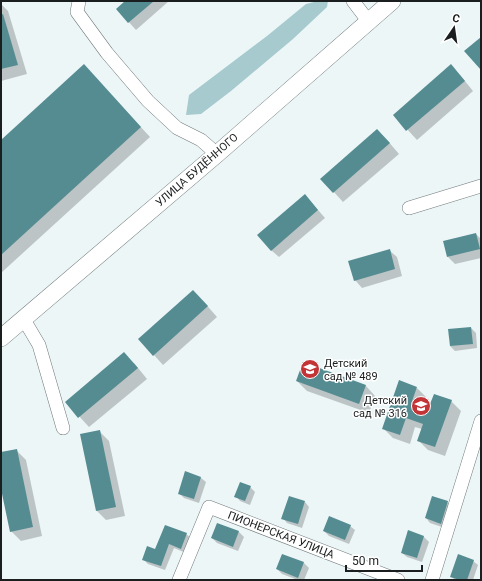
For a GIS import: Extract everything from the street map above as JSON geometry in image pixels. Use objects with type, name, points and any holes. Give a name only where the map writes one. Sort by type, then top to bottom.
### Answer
[{"type":"main road","name":"УЛИЦА БУДЁННОГО","points":[[1,338],[217,154],[392,1]]},
{"type":"street","points":[[79,1],[77,12],[107,53],[148,101],[177,128],[201,140],[217,154]]},
{"type":"street","points":[[353,1],[369,22]]},
{"type":"street","points":[[409,208],[481,186]]},
{"type":"street","points":[[24,318],[39,345],[63,428]]},
{"type":"street","points":[[432,580],[481,421]]},
{"type":"street","name":"ПИОНЕРСКАЯ УЛИЦА","points":[[179,580],[209,507],[398,580]]},
{"type":"shaded area","points":[[318,1],[328,1],[327,7],[293,39],[201,114],[186,115],[189,95],[267,36],[306,4]]},
{"type":"building","points":[[125,1],[154,1],[128,23],[116,9]]},
{"type":"building","points":[[3,14],[18,65],[1,69],[1,15]]},
{"type":"building","points":[[481,37],[481,70],[464,51]]},
{"type":"building","points":[[84,64],[141,127],[1,255],[1,140]]},
{"type":"building","points":[[451,64],[465,81],[406,131],[393,115]]},
{"type":"building","points":[[377,129],[390,143],[333,193],[320,179]]},
{"type":"building","points":[[305,194],[318,210],[271,251],[257,235]]},
{"type":"building","points":[[476,233],[480,249],[447,257],[443,241]]},
{"type":"building","points":[[390,249],[395,269],[354,281],[348,261]]},
{"type":"building","points":[[193,290],[208,306],[153,356],[138,339]]},
{"type":"building","points":[[471,327],[473,344],[450,346],[448,329]]},
{"type":"building","points":[[124,352],[138,368],[78,418],[65,402]]},
{"type":"building","points":[[303,362],[366,385],[359,404],[296,381]]},
{"type":"building","points":[[399,380],[417,387],[411,404],[428,409],[434,394],[452,400],[435,447],[417,441],[423,424],[406,418],[400,435],[382,429]]},
{"type":"building","points":[[100,430],[116,507],[96,511],[80,434]]},
{"type":"building","points":[[17,449],[33,527],[10,532],[1,489],[1,452]]},
{"type":"building","points":[[185,471],[201,477],[194,499],[178,494]]},
{"type":"building","points":[[240,482],[251,486],[245,501],[234,497]]},
{"type":"building","points":[[289,496],[305,501],[298,524],[281,519]]},
{"type":"building","points":[[432,496],[448,501],[441,524],[425,518]]},
{"type":"building","points":[[329,516],[351,525],[345,540],[323,531]]},
{"type":"building","points":[[217,523],[239,531],[233,547],[211,538]]},
{"type":"building","points":[[165,525],[187,533],[181,549],[169,544],[161,566],[142,560],[147,546],[155,549]]},
{"type":"building","points":[[408,530],[424,536],[417,558],[401,553]]},
{"type":"building","points":[[282,554],[304,562],[298,578],[276,569]]},
{"type":"building","points":[[458,554],[474,560],[467,580],[460,580],[450,577]]},
{"type":"place","name":"Детский сад № 489","points":[[310,369]]},
{"type":"place","name":"Детский сад № 316","points":[[421,406]]}]
